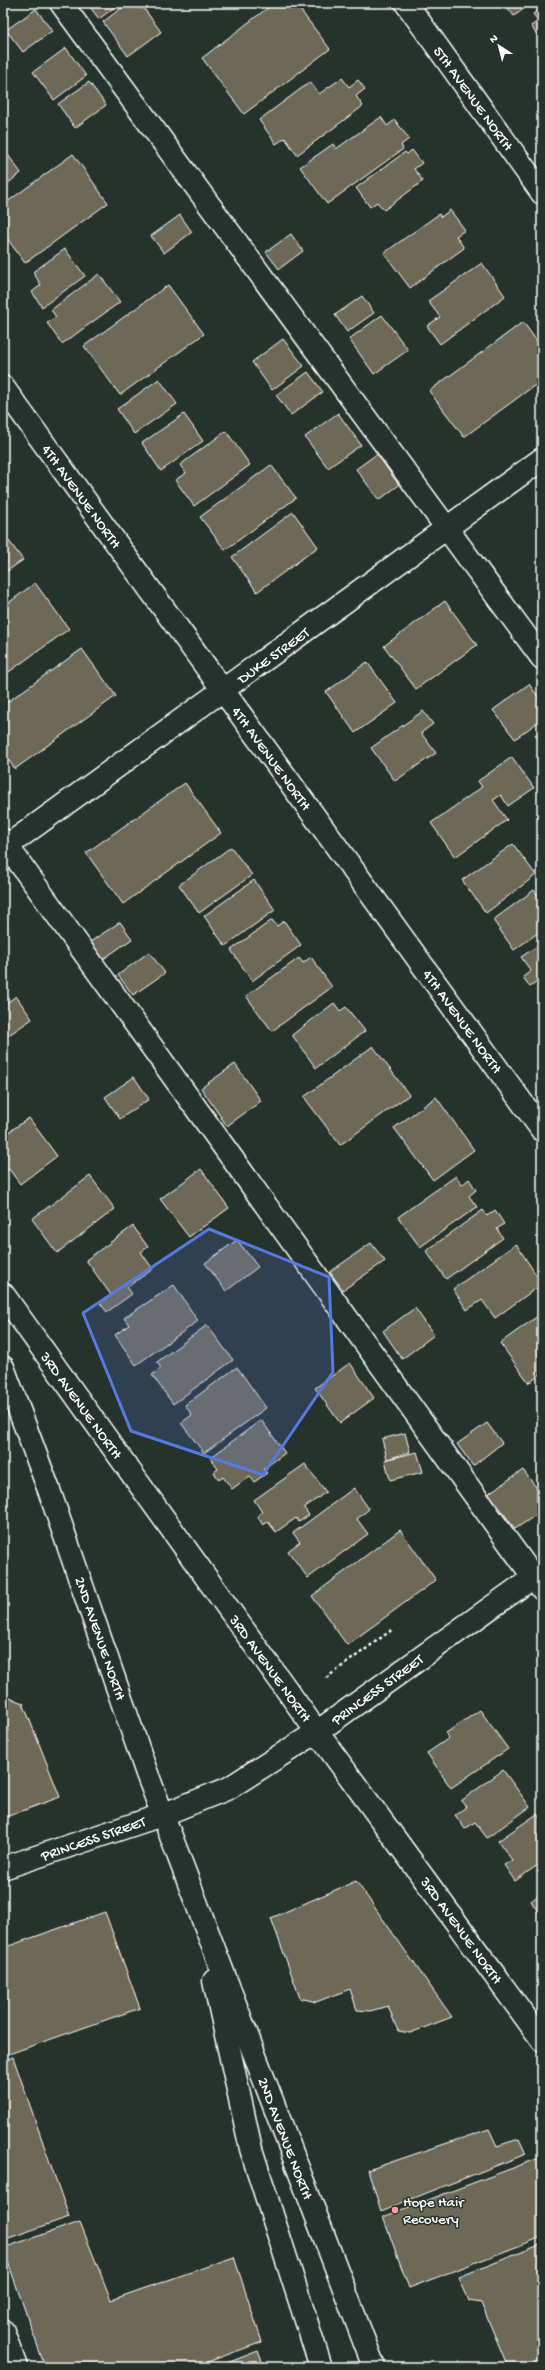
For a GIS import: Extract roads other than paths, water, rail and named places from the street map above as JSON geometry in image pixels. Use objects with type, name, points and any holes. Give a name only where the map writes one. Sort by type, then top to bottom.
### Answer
[{"type":"street","points":[[61,3],[448,527],[542,658]]},
{"type":"street","name":"5TH AVENUE NORTH","points":[[406,3],[542,193]]},
{"type":"street","name":"4TH AVENUE NORTH","points":[[3,387],[542,1130]]},
{"type":"street","name":"DUKE STREET","points":[[4,845],[224,691],[542,459]]},
{"type":"street","points":[[4,845],[539,1579]]},
{"type":"street","name":"3RD AVENUE NORTH","points":[[3,1294],[317,1732],[542,2040]]},
{"type":"street","name":"2ND AVENUE NORTH","points":[[3,1367],[52,1497],[162,1814],[374,2367]]},
{"type":"street","name":"PRINCESS STREET","points":[[3,1868],[162,1814],[230,1788],[317,1732],[539,1579]]},
{"type":"street","name":"2ND AVENUE NORTH","points":[[198,1909],[251,2149],[321,2367]]},
{"type":"street","points":[[3,2332],[16,2367]]},
{"type":"place","name":"Hope Hair Recovery","points":[[395,2210]]}]
